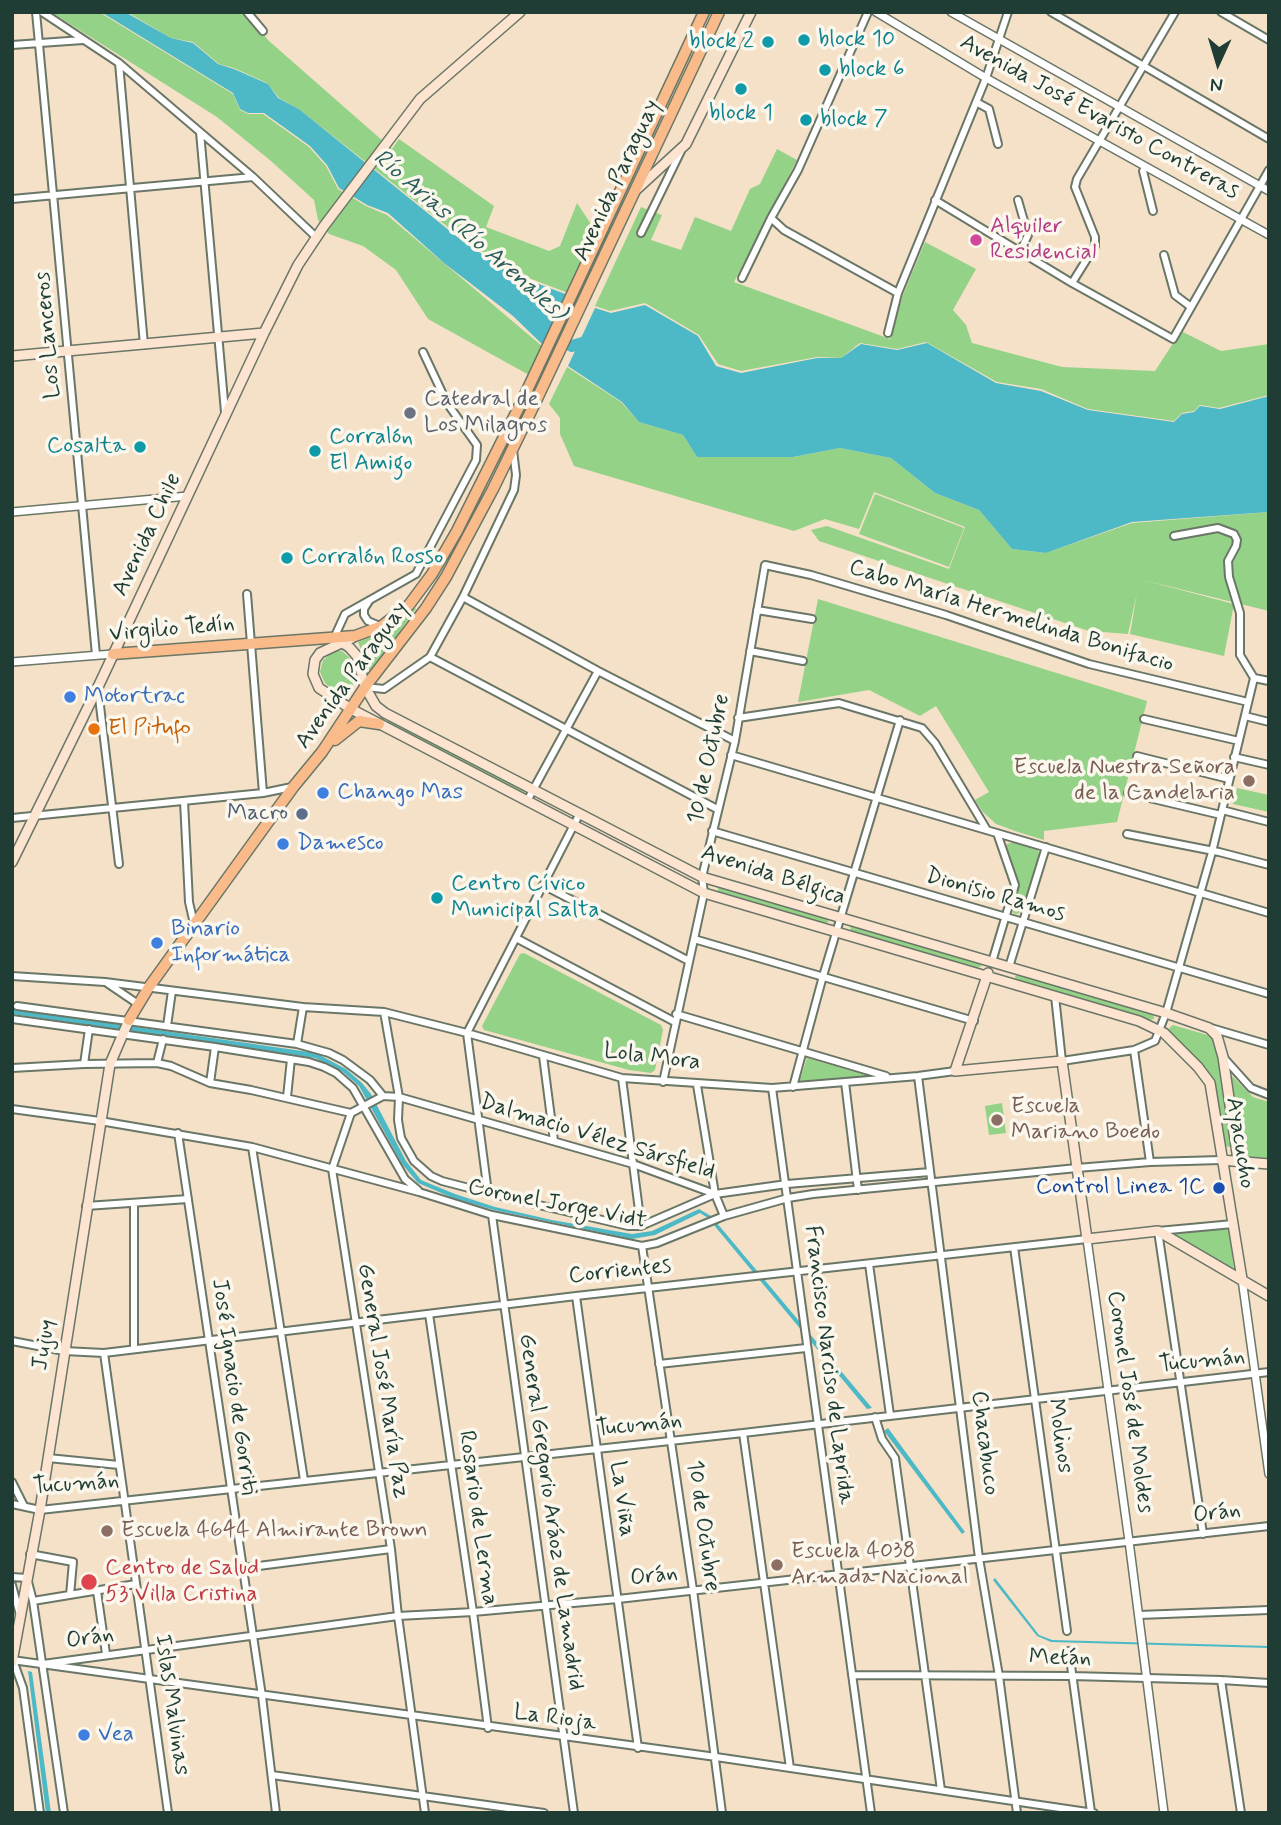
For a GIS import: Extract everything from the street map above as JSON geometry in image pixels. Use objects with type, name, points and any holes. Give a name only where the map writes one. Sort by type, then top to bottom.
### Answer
[{"type":"main road","name":"Avenida Paraguay","points":[[121,1034],[149,987],[294,786],[322,752],[365,687],[433,598],[462,549],[535,403],[704,12]]},
{"type":"main road","name":"Avenida Paraguay","points":[[338,640],[382,626],[409,605],[432,574],[457,531],[607,234],[633,193],[719,12]]},
{"type":"main road","points":[[633,193],[681,149],[690,137],[751,12]]},
{"type":"main road","name":"Avenida Chile","points":[[12,862],[298,265],[387,140],[425,94],[513,14]]},
{"type":"main road","points":[[12,356],[264,333]]},
{"type":"main road","points":[[351,709],[319,688],[312,667],[320,653],[338,640],[349,646],[356,656],[365,687]]},
{"type":"main road","name":"Virgilio Tedín","points":[[113,654],[250,643],[338,640]]},
{"type":"main road","name":"Avenida Bélgica","points":[[365,687],[376,706],[385,713],[533,792],[702,877],[1166,1013]]},
{"type":"main road","name":"Avenida Bélgica","points":[[351,709],[704,892],[1055,996]]},
{"type":"main road","points":[[322,752],[346,729],[359,721],[379,724]]},
{"type":"main road","points":[[955,1070],[992,962]]},
{"type":"main road","name":"Ayacucho","points":[[1055,996],[1139,1021],[1159,1031],[1199,1067],[1210,1083],[1242,1279]]},
{"type":"main road","points":[[1166,1013],[1209,1028]]},
{"type":"main road","name":"Ayacucho","points":[[1209,1028],[1217,1036],[1223,1057],[1238,1160]]},
{"type":"main road","name":"Jujuy","points":[[12,1661],[40,1510],[100,1121],[110,1064],[121,1034]]},
{"type":"main road","name":"Lola Mora","points":[[955,1070],[1062,1061]]},
{"type":"main road","name":"Coronel José de Moldes","points":[[1062,1061],[1087,1239]]},
{"type":"main road","points":[[1221,1160],[1269,1164]]},
{"type":"main road","points":[[1158,1231],[1269,1296]]},
{"type":"main road","name":"Corrientes","points":[[1087,1239],[1158,1231]]},
{"type":"street","name":"Los Lanceros","points":[[36,12],[96,655]]},
{"type":"street","points":[[42,12],[119,63],[253,177],[316,237]]},
{"type":"street","points":[[247,12],[263,31]]},
{"type":"street","points":[[742,278],[798,170],[869,12]]},
{"type":"street","name":"Avenida José Evaristo Contreras","points":[[876,12],[1145,168],[1269,234]]},
{"type":"street","name":"Avenida José Evaristo Contreras","points":[[951,12],[1269,191]]},
{"type":"street","points":[[888,333],[898,293],[986,78],[1008,12]]},
{"type":"street","points":[[1051,12],[1269,139]]},
{"type":"street","points":[[1072,283],[1095,246],[1095,237],[1075,187],[1077,179],[1175,12]]},
{"type":"street","points":[[1221,12],[1269,40]]},
{"type":"street","points":[[12,45],[85,40]]},
{"type":"street","points":[[119,63],[144,345]]},
{"type":"street","points":[[976,102],[989,110],[998,144]]},
{"type":"street","points":[[200,132],[226,417]]},
{"type":"street","points":[[641,233],[681,149]]},
{"type":"street","points":[[1145,168],[1143,171],[1153,211]]},
{"type":"street","points":[[935,200],[1072,283],[1173,339],[1269,170]]},
{"type":"street","points":[[12,199],[253,177]]},
{"type":"street","points":[[1018,200],[1028,235],[1020,252]]},
{"type":"street","points":[[771,218],[784,230],[898,293]]},
{"type":"street","points":[[1164,255],[1175,295],[1191,307]]},
{"type":"street","points":[[338,640],[345,614],[416,574],[476,460],[477,445],[447,403],[423,352]]},
{"type":"street","points":[[365,687],[384,689],[430,657],[463,597],[514,490],[516,475],[513,450]]},
{"type":"street","points":[[12,512],[188,496]]},
{"type":"street","points":[[1159,1031],[1212,852],[1254,678],[1240,655],[1240,613],[1229,577],[1228,561],[1236,546],[1234,534],[1218,528],[1174,536]]},
{"type":"street","name":"10 de Octubre","points":[[663,1082],[704,892],[702,877],[735,741],[765,565]]},
{"type":"street","name":"Cabo María Hermelinda Bonifacio","points":[[765,565],[811,575],[946,615],[1089,664],[1248,702]]},
{"type":"street","points":[[247,594],[262,793]]},
{"type":"street","points":[[463,597],[598,671],[735,741]]},
{"type":"street","points":[[369,600],[364,615],[368,621],[382,626]]},
{"type":"street","points":[[757,610],[812,619]]},
{"type":"street","points":[[750,651],[803,661]]},
{"type":"street","name":"Virgilio Tedín","points":[[12,662],[113,654]]},
{"type":"street","points":[[430,657],[717,808]]},
{"type":"street","points":[[527,801],[598,671]]},
{"type":"street","points":[[1254,678],[1269,681]]},
{"type":"street","points":[[98,687],[119,864]]},
{"type":"street","points":[[738,718],[839,703],[922,727],[929,734],[987,830]]},
{"type":"street","points":[[1245,716],[1269,722]]},
{"type":"street","points":[[1144,719],[1239,741]]},
{"type":"street","points":[[793,1087],[836,931],[900,720]]},
{"type":"street","points":[[731,755],[1269,913]]},
{"type":"street","points":[[1137,756],[1229,779]]},
{"type":"street","points":[[1234,757],[1269,765]]},
{"type":"street","points":[[12,818],[262,793],[294,786]]},
{"type":"street","points":[[1128,793],[1269,822]]},
{"type":"street","points":[[184,801],[189,902],[194,926]]},
{"type":"street","points":[[488,1194],[467,1033],[579,814]]},
{"type":"street","name":"Dionisio Ramos","points":[[712,831],[1269,994]]},
{"type":"street","points":[[992,962],[1015,885],[997,833]]},
{"type":"street","points":[[1127,834],[1269,865]]},
{"type":"street","points":[[1009,967],[1046,847]]},
{"type":"street","points":[[543,885],[689,961]]},
{"type":"street","points":[[516,938],[676,1018],[891,1078]]},
{"type":"street","points":[[694,939],[974,1021]]},
{"type":"street","name":"Lola Mora","points":[[12,976],[105,982],[303,1007],[384,1012],[467,1033],[621,1079],[772,1088],[918,1076],[955,1070]]},
{"type":"street","points":[[105,982],[138,1004]]},
{"type":"street","points":[[167,1026],[173,991]]},
{"type":"street","name":"Coronel José de Moldes","points":[[1055,996],[1062,1061]]},
{"type":"street","points":[[12,1068],[157,1063],[171,1066],[210,1083],[287,1097],[351,1113],[380,1097],[370,1080],[343,1060],[297,1044],[17,1006]]},
{"type":"street","points":[[297,1044],[303,1007]]},
{"type":"street","points":[[384,1012],[399,1097],[399,1129],[414,1161],[431,1176],[488,1194],[628,1226],[641,1226],[715,1194]]},
{"type":"street","points":[[12,1020],[291,1059],[309,1062],[336,1073],[353,1088],[365,1105],[405,1179],[419,1192]]},
{"type":"street","points":[[1209,1028],[1269,1045]]},
{"type":"street","points":[[84,1064],[89,1029]]},
{"type":"street","name":"Lola Mora","points":[[1062,1061],[1134,1050],[1155,1041],[1159,1031]]},
{"type":"street","points":[[157,1063],[163,1039]]},
{"type":"street","points":[[210,1083],[215,1047]]},
{"type":"street","points":[[1134,1050],[1150,1161]]},
{"type":"street","points":[[543,1056],[554,1141]]},
{"type":"street","points":[[1223,1057],[1251,1088],[1269,1095]]},
{"type":"street","points":[[287,1097],[291,1059]]},
{"type":"street","name":"Chacabuco","points":[[918,1076],[979,1558],[999,1676],[1017,1813]]},
{"type":"street","points":[[621,1079],[641,1226]]},
{"type":"street","points":[[845,1082],[858,1190]]},
{"type":"street","points":[[697,1085],[715,1194],[724,1216]]},
{"type":"street","name":"Francisco Narciso de Laprida","points":[[772,1088],[871,1813]]},
{"type":"street","name":"Dalmacio Vélez Sársfield","points":[[380,1097],[399,1097],[554,1141],[633,1164],[715,1194],[787,1184],[930,1172]]},
{"type":"street","name":"Coronel Jorge Vidt","points":[[12,1109],[178,1133],[252,1147],[419,1192],[492,1215],[642,1245],[657,1243],[724,1216],[788,1198],[1150,1161],[1221,1160]]},
{"type":"street","name":"General José María Paz","points":[[351,1113],[332,1169],[391,1549],[425,1813]]},
{"type":"street","name":"José Ignacio de Gorriti","points":[[178,1133],[262,1696],[276,1813]]},
{"type":"street","points":[[252,1147],[303,1480]]},
{"type":"street","points":[[86,1206],[188,1199]]},
{"type":"street","points":[[134,1204],[134,1349]]},
{"type":"street","name":"General Gregorio Aráoz de Lamadrid","points":[[492,1215],[574,1813]]},
{"type":"street","name":"Corrientes","points":[[1158,1231],[1233,1224]]},
{"type":"street","points":[[1158,1231],[1203,1534]]},
{"type":"street","name":"Coronel José de Moldes","points":[[1087,1239],[1164,1813]]},
{"type":"street","name":"Corrientes","points":[[12,1341],[64,1351],[104,1353],[282,1330],[1087,1239]]},
{"type":"street","name":"10 de Octubre","points":[[642,1245],[693,1590],[722,1813]]},
{"type":"street","name":"Molinos","points":[[1014,1247],[1067,1631]]},
{"type":"street","points":[[869,1264],[890,1415]]},
{"type":"street","name":"Ayacucho","points":[[1242,1279],[1269,1474]]},
{"type":"street","name":"La Viña","points":[[576,1296],[638,1748]]},
{"type":"street","name":"Rosario de Lerma","points":[[429,1314],[488,1728]]},
{"type":"street","points":[[659,1364],[806,1344]]},
{"type":"street","name":"Islas Malvinas","points":[[104,1353],[168,1813]]},
{"type":"street","name":"Tucumán","points":[[13,1504],[40,1510],[1269,1372]]},
{"type":"street","points":[[875,1417],[882,1439],[895,1458],[941,1790]]},
{"type":"street","points":[[743,1433],[790,1768]]},
{"type":"street","points":[[48,1458],[119,1465]]},
{"type":"street","points":[[12,1482],[24,1506]]},
{"type":"street","name":"Orán","points":[[43,1664],[398,1616],[618,1599],[1269,1525]]},
{"type":"street","points":[[243,1568],[391,1549]]},
{"type":"street","points":[[30,1554],[73,1562],[70,1595]]},
{"type":"street","points":[[12,1577],[27,1578],[33,1601],[64,1813]]},
{"type":"street","points":[[33,1601],[136,1584]]},
{"type":"street","points":[[12,1585],[20,1617]]},
{"type":"street","points":[[97,1591],[106,1654]]},
{"type":"street","points":[[1139,1615],[1269,1610]]},
{"type":"street","points":[[1069,1651],[1092,1813]]},
{"type":"street","points":[[12,1661],[23,1688],[40,1813]]},
{"type":"street","name":"La Rioja","points":[[12,1661],[716,1757],[1092,1813]]},
{"type":"street","name":"Metán","points":[[852,1675],[1072,1676],[1269,1683]]},
{"type":"street","points":[[1221,1680],[1241,1813]]},
{"type":"street","points":[[272,1775],[544,1813]]},
{"type":"green space","points":[[51,12],[99,12],[233,94],[240,110],[248,114],[263,114],[309,147],[326,166],[338,189],[387,215],[543,347],[529,375],[428,319],[396,270],[363,246],[329,234],[318,220],[314,200],[217,117]]},
{"type":"green space","points":[[127,12],[244,12],[269,41],[392,149],[399,139],[494,206],[486,227],[549,251],[560,246],[577,203],[595,230],[568,293],[513,272],[463,239],[299,109],[279,98],[267,83],[219,64],[193,42],[171,38]]},
{"type":"green space","points":[[777,149],[797,160],[734,282],[890,339],[903,295],[925,242],[976,269],[953,310],[966,325],[972,343],[1062,367],[1155,371],[1181,331],[1221,351],[1269,344],[1269,395],[1219,408],[1200,405],[1194,411],[1182,413],[1174,421],[1088,409],[1041,389],[997,382],[926,342],[897,349],[860,343],[841,358],[817,357],[741,371],[718,364],[699,335],[645,303],[610,311],[595,306],[641,207],[662,215],[651,240],[681,250],[695,217],[731,231],[750,189],[760,184]]},
{"type":"green space","points":[[567,367],[621,402],[639,422],[683,435],[697,457],[793,457],[840,448],[891,458],[935,493],[979,510],[1012,549],[1046,553],[1132,523],[1269,512],[1269,611],[1139,579],[1234,604],[1224,656],[1130,634],[1137,593],[1128,634],[1089,631],[819,541],[811,530],[827,526],[949,569],[965,527],[874,492],[859,529],[825,519],[794,531],[574,466],[560,434],[560,418],[549,404]]},
{"type":"green space","points":[[875,494],[964,528],[949,567],[859,534]]},
{"type":"green space","points":[[818,599],[1147,701],[1117,822],[1044,831],[1044,840],[996,824],[975,800],[989,792],[936,706],[920,716],[869,690],[798,702]]},
{"type":"green space","points":[[416,609],[370,672],[358,642],[388,630]]},
{"type":"green space","points":[[334,651],[342,651],[351,659],[356,675],[352,687],[343,692],[334,691],[325,683],[320,672],[323,660]]},
{"type":"green space","points":[[388,720],[524,790],[525,793],[388,724]]},
{"type":"green space","points":[[1237,788],[1269,795],[1269,812],[1233,804]]},
{"type":"green space","points":[[1014,842],[1037,849],[1040,855],[1022,911],[1017,914],[1013,913],[1012,908],[1018,881],[1006,847]]},
{"type":"green space","points":[[718,887],[827,918],[829,922],[718,892]]},
{"type":"green space","points":[[850,926],[982,966],[977,968],[851,931]]},
{"type":"green space","points":[[524,953],[661,1025],[663,1030],[655,1070],[651,1073],[629,1070],[484,1030],[482,1026],[520,954]]},
{"type":"green space","points":[[1021,974],[1153,1013],[1154,1019],[1147,1020],[1016,981],[1015,976]]},
{"type":"green space","points":[[1173,1025],[1211,1036],[1214,1040],[1218,1049],[1232,1145],[1229,1147],[1223,1145],[1215,1090],[1167,1030]]},
{"type":"green space","points":[[807,1058],[869,1076],[799,1083]]},
{"type":"green space","points":[[1231,1075],[1253,1097],[1269,1102],[1269,1160],[1246,1156],[1238,1147]]},
{"type":"green space","points":[[1002,1103],[1006,1133],[989,1135],[985,1106]]},
{"type":"green space","points":[[1229,1229],[1234,1271],[1168,1233]]},
{"type":"water","points":[[101,12],[125,12],[171,38],[193,43],[218,64],[268,84],[278,98],[299,109],[461,240],[512,274],[568,295],[544,346],[513,316],[444,263],[388,213],[367,205],[339,188],[327,165],[310,146],[264,113],[248,113],[240,109],[233,93]]},
{"type":"water","points":[[645,305],[698,336],[716,366],[741,373],[817,358],[841,358],[861,344],[897,350],[927,343],[996,383],[1041,391],[1088,410],[1174,422],[1182,414],[1194,412],[1200,406],[1220,409],[1269,396],[1269,512],[1132,522],[1046,553],[1012,549],[979,510],[935,493],[891,458],[840,448],[793,457],[697,457],[683,435],[639,422],[622,402],[568,366],[595,308],[611,313]]},
{"type":"water","points":[[12,1009],[316,1053],[346,1069],[362,1083],[371,1094],[406,1161],[421,1180],[495,1207],[632,1234],[652,1231],[699,1209],[711,1216],[872,1408],[867,1409],[708,1218],[700,1213],[655,1235],[632,1239],[494,1210],[453,1198],[418,1183],[402,1164],[359,1086],[343,1072],[315,1058],[12,1014]]},
{"type":"water","points":[[888,1428],[965,1532],[962,1534],[884,1431]]},
{"type":"water","points":[[995,1578],[1039,1635],[1052,1640],[1269,1648],[1051,1642],[1037,1636],[993,1580]]},
{"type":"water","points":[[28,1671],[32,1672],[51,1813],[46,1813]]},
{"type":"waterway","name":"Río Arias (Río Arenales)","points":[[542,333],[572,346],[593,340]]},
{"type":"place","name":"block 10","points":[[804,40]]},
{"type":"place","name":"block 2","points":[[768,42]]},
{"type":"place","name":"block 6","points":[[825,70]]},
{"type":"place","name":"block 1","points":[[741,89]]},
{"type":"place","name":"block 7","points":[[806,120]]},
{"type":"place","name":"Alquiler Residencial","points":[[976,240]]},
{"type":"place","name":"Catedral de Los Milagros","points":[[410,413]]},
{"type":"place","name":"Cosalta","points":[[140,447]]},
{"type":"place","name":"Corralón El Amigo","points":[[315,451]]},
{"type":"place","name":"Corralón Rosso","points":[[287,558]]},
{"type":"place","name":"Motortrac","points":[[70,697]]},
{"type":"place","name":"El Pitufo","points":[[94,729]]},
{"type":"place","name":"Escuela Nuestra Señora de la Candelaria","points":[[1249,781]]},
{"type":"place","name":"Chango Mas","points":[[323,793]]},
{"type":"place","name":"Macro","points":[[302,814]]},
{"type":"place","name":"Damesco","points":[[283,844]]},
{"type":"place","name":"Centro Cívico Municipal Salta","points":[[437,898]]},
{"type":"place","name":"Binario Informática","points":[[157,943]]},
{"type":"place","name":"Escuela Mariano Boedo","points":[[997,1120]]},
{"type":"place","name":"Control Linea 1C","points":[[1219,1188]]},
{"type":"place","name":"Escuela 4644 Almirante Brown","points":[[107,1531]]},
{"type":"place","name":"Escuela 4038 Armada Nacional","points":[[777,1565]]},
{"type":"place","name":"Centro de Salud 53 Villa Cristina","points":[[89,1582]]},
{"type":"place","name":"Vea","points":[[84,1735]]}]
